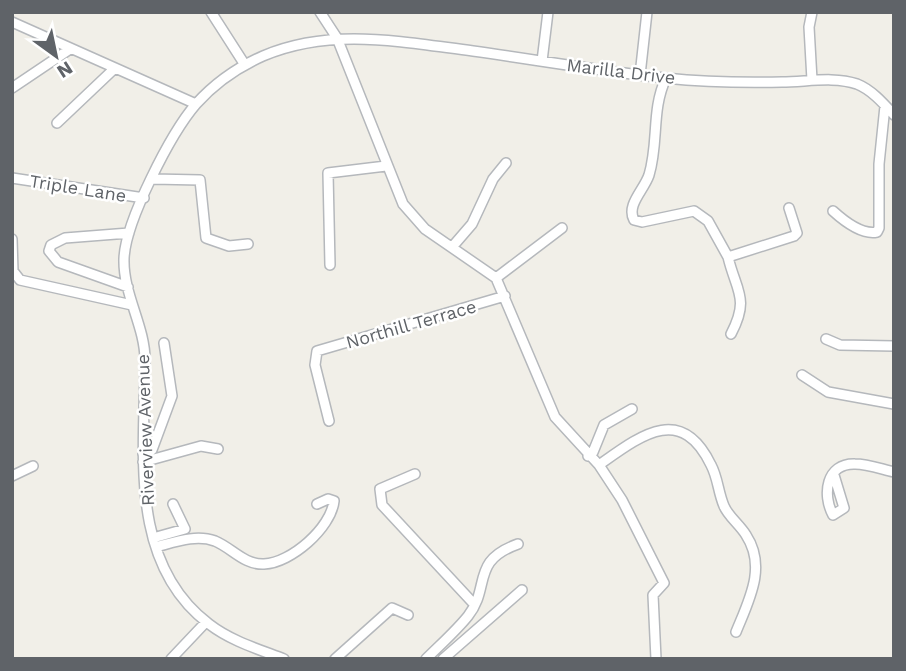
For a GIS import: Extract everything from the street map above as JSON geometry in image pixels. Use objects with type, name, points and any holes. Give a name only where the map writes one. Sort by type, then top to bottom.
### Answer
[{"type":"street","points":[[211,12],[245,65]]},
{"type":"street","points":[[320,12],[337,38],[386,166],[412,218],[496,278],[555,417],[599,465],[622,500],[664,583],[653,595],[656,659]]},
{"type":"street","points":[[541,61],[548,12]]},
{"type":"street","points":[[640,75],[648,12]]},
{"type":"street","points":[[811,80],[809,27],[812,12]]},
{"type":"street","points":[[12,22],[196,104]]},
{"type":"street","name":"Riverview Avenue","points":[[284,659],[240,642],[206,622],[180,594],[155,542],[145,505],[145,356],[124,260],[129,233],[144,198],[169,144],[196,104],[245,65],[291,46],[337,38]]},
{"type":"street","name":"Marilla Drive","points":[[337,38],[423,44],[666,78],[741,82],[841,81],[861,86],[894,115]]},
{"type":"street","points":[[12,88],[70,48]]},
{"type":"street","points":[[57,123],[115,68]]},
{"type":"street","points":[[666,78],[656,106],[654,158],[647,181],[633,206],[632,217],[642,222],[694,211],[701,214],[728,257],[741,296],[740,317],[731,334]]},
{"type":"street","points":[[833,211],[844,221],[868,233],[877,232],[879,228],[879,164],[885,106]]},
{"type":"street","points":[[453,246],[472,224],[493,179],[506,163]]},
{"type":"street","points":[[330,265],[328,173],[386,166]]},
{"type":"street","name":"Triple Lane","points":[[12,178],[144,198]]},
{"type":"street","points":[[153,179],[200,180],[206,238],[229,246],[248,244]]},
{"type":"street","points":[[728,257],[794,236],[797,233],[789,208]]},
{"type":"street","points":[[496,278],[562,228]]},
{"type":"street","points":[[128,287],[58,262],[49,251],[51,244],[65,237],[129,233]]},
{"type":"street","points":[[12,240],[13,271],[20,280],[132,305]]},
{"type":"street","name":"Northill Terrace","points":[[329,421],[314,365],[317,351],[505,296]]},
{"type":"street","points":[[826,339],[840,345],[894,346]]},
{"type":"street","points":[[143,458],[152,450],[172,396],[164,343]]},
{"type":"street","points":[[802,375],[828,392],[894,404]]},
{"type":"street","points":[[588,456],[593,452],[604,425],[632,410]]},
{"type":"street","points":[[599,465],[631,442],[662,429],[681,430],[696,440],[713,467],[724,507],[748,538],[756,559],[755,584],[736,632]]},
{"type":"street","points":[[143,458],[201,446],[218,449]]},
{"type":"street","points":[[834,475],[842,466],[854,464],[894,472]]},
{"type":"street","points":[[12,476],[33,466]]},
{"type":"street","points":[[415,474],[380,489],[382,505],[474,604]]},
{"type":"street","points":[[155,542],[190,538],[215,541],[248,562],[265,565],[300,548],[317,532],[333,511],[334,502],[328,499],[317,503]]},
{"type":"street","points":[[155,542],[185,529],[173,504]]},
{"type":"street","points":[[426,659],[470,614],[482,575],[493,557],[518,544]]},
{"type":"street","points":[[443,659],[522,590]]},
{"type":"street","points":[[335,659],[392,608],[408,615]]},
{"type":"street","points":[[171,659],[206,622]]}]
